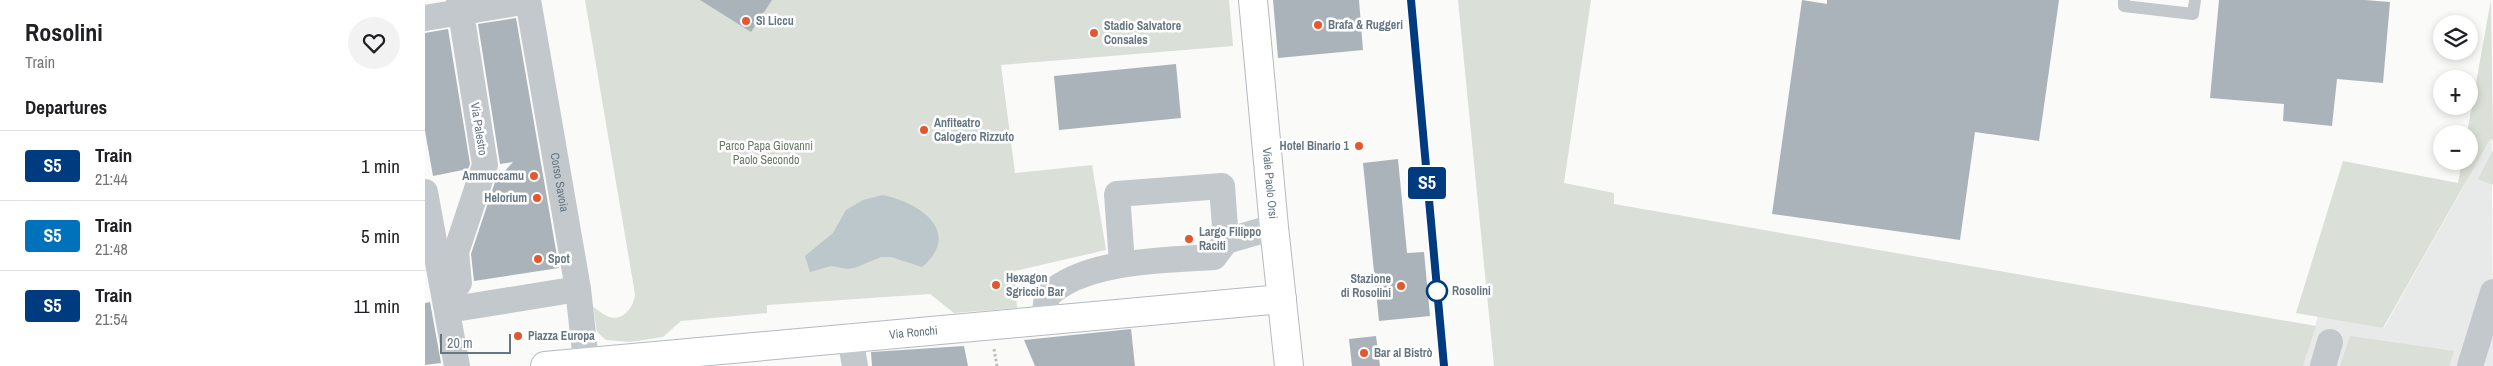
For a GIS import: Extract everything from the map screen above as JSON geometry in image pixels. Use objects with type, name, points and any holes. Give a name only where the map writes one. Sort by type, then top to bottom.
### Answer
[{"type":"street","name":"Viale Paolo Orsi","points":[[1253,0],[1273,227],[1289,366]]},
{"type":"street","points":[[425,18],[460,6],[528,1]]},
{"type":"street","name":"Corso Savoia","points":[[528,1],[577,289],[587,363]]},
{"type":"street","name":"Via Palestro","points":[[451,298],[456,252],[485,165],[460,6]]},
{"type":"street","points":[[1122,264],[1117,194],[1222,186],[1226,241]]},
{"type":"street","points":[[425,192],[451,298],[457,366]]},
{"type":"street","points":[[1045,319],[1047,296],[1059,284],[1122,264],[1214,257],[1226,241],[1273,227]]},
{"type":"street","points":[[451,298],[577,289]]},
{"type":"street","points":[[2470,366],[2493,292]]},
{"type":"street","name":"Via Ronchi","points":[[545,366],[1045,319],[1282,299]]},
{"type":"street","points":[[850,337],[855,366]]},
{"type":"lane","points":[[2124,0],[2124,6],[2193,14],[2195,0]]},
{"type":"shaded area","points":[[2491,0],[2493,366],[2303,366],[2318,316],[2384,328],[2465,184],[2463,170],[2478,170],[2478,125],[2469,125],[2470,115],[2478,115],[2478,73]]},
{"type":"shaded area","points":[[883,195],[910,205],[932,221],[937,231],[938,242],[934,254],[922,267],[891,257],[881,257],[848,269],[831,266],[810,272],[805,256],[833,233],[846,210],[863,200]]},
{"type":"green space","name":"Parco Papa Giovanni Paolo Secondo","points":[[585,0],[1229,0],[1233,46],[1001,65],[1015,173],[1092,165],[1106,250],[1015,271],[1017,308],[954,313],[930,294],[767,305],[767,313],[681,321],[663,337],[630,342],[606,340],[597,332],[593,307],[612,318],[622,316],[630,309],[635,294]]},
{"type":"green space","points":[[1458,0],[1591,0],[1564,183],[1614,193],[1614,204],[2316,326],[2303,366],[1494,366]]},
{"type":"green space","points":[[2491,0],[2493,140],[2490,139],[2478,160],[2478,125],[2469,125],[2470,115],[2478,115],[2478,73]]},
{"type":"green space","points":[[2493,150],[2493,185],[2478,179]]},
{"type":"green space","points":[[2343,161],[2458,183],[2460,170],[2472,170],[2383,328],[2296,313]]},
{"type":"green space","points":[[2350,336],[2454,351],[2449,366],[2340,366]]},
{"type":"building","name":"Sì Liccu","points":[[700,0],[772,0],[751,32]]},
{"type":"building","name":"Brafa & Ruggeri","points":[[1273,0],[1359,0],[1363,50],[1278,58]]},
{"type":"building","points":[[1802,0],[1827,4],[1827,0],[2059,0],[2039,141],[1975,132],[1960,240],[1772,214]]},
{"type":"building","points":[[2219,0],[2365,0],[2390,2],[2383,83],[2337,79],[2332,126],[2283,121],[2284,104],[2210,98]]},
{"type":"building","points":[[516,18],[559,268],[474,281],[471,254],[495,182],[513,162],[500,164],[478,24]]},
{"type":"building","points":[[448,29],[470,164],[468,169],[433,176],[425,131],[425,33]]},
{"type":"building","points":[[1176,64],[1181,118],[1059,130],[1054,76]]},
{"type":"building","points":[[1398,159],[1407,253],[1424,252],[1430,316],[1379,321],[1363,163]]},
{"type":"building","points":[[430,302],[441,363],[425,365],[425,303]]},
{"type":"building","points":[[1131,329],[1135,366],[1035,366],[1024,340]]},
{"type":"building","name":"Bar al Bistrò","points":[[1376,336],[1380,366],[1352,366],[1349,339]]},
{"type":"building","points":[[964,346],[968,366],[872,366],[871,352]]},
{"type":"railway","points":[[1411,0],[1444,366]]},
{"type":"train","name":"S5","points":[[1411,0],[1444,366]]},
{"type":"place","name":"Sì Liccu","points":[[746,21]]},
{"type":"place","name":"Brafa & Ruggeri","points":[[1318,25]]},
{"type":"place","name":"Stadio Salvatore Consales","points":[[1094,33]]},
{"type":"place","name":"Anfiteatro Calogero Rizzuto","points":[[924,130]]},
{"type":"place","name":"Hotel Binario 1","points":[[1359,146]]},
{"type":"place","name":"Ammuccamu","points":[[534,176]]},
{"type":"place","name":"Helorium","points":[[537,198]]},
{"type":"place","name":"Largo Filippo Raciti","points":[[1189,239]]},
{"type":"place","name":"Spot","points":[[538,259]]},
{"type":"place","name":"Hexagon Sgriccio Bar","points":[[996,285]]},
{"type":"place","name":"Stazione di Rosolini","points":[[1401,286]]},
{"type":"place","name":"Rosolini","points":[[1437,291]]},
{"type":"place","name":"Piazza Europa","points":[[518,336]]},
{"type":"place","name":"Bar al Bistrò","points":[[1364,353]]}]
